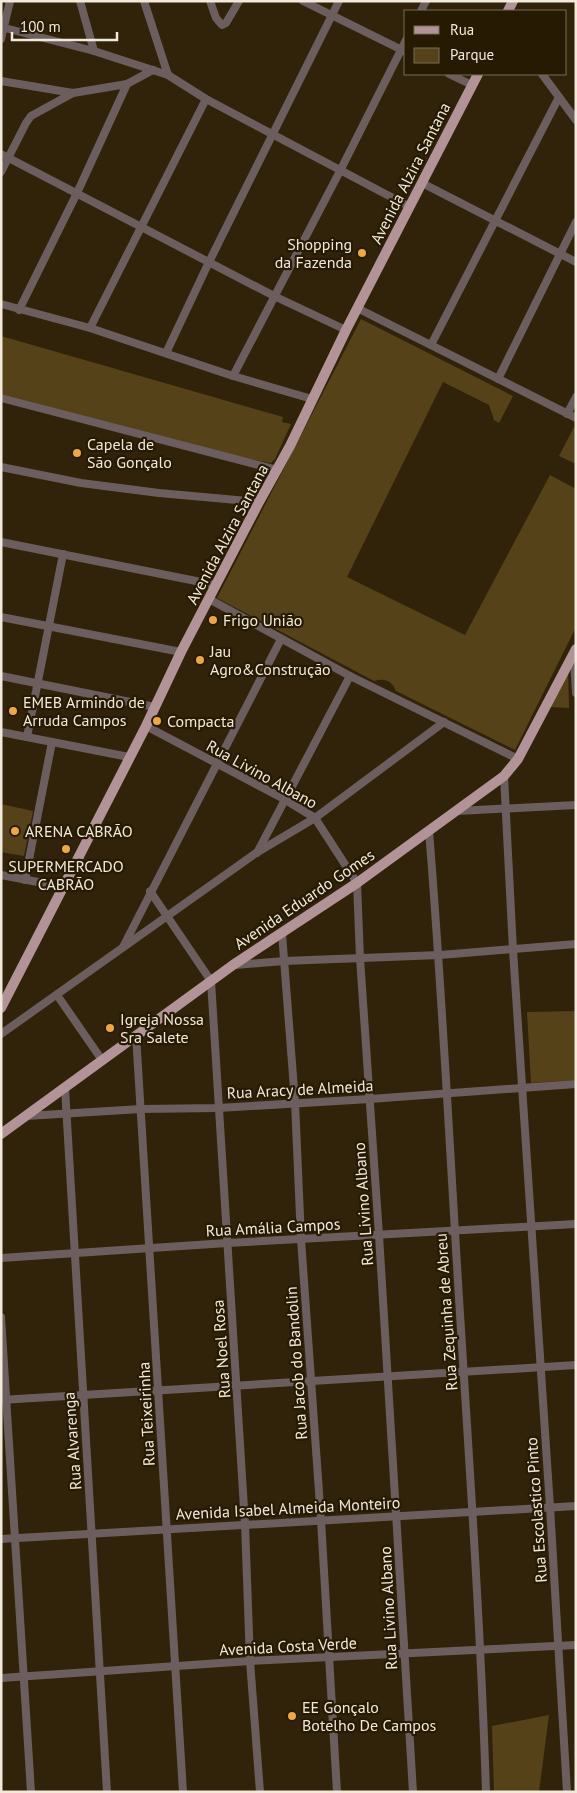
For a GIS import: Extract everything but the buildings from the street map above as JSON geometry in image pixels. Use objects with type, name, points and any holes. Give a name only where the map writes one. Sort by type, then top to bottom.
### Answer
[{"type":"main road","name":"Avenida Alzira Santana","points":[[1,1008],[146,726],[208,599],[278,470],[357,308],[477,75]]},
{"type":"main road","name":"Avenida Eduardo Gomes","points":[[1,1134],[233,965],[357,883],[504,776],[518,759],[573,661],[576,649]]},
{"type":"street","points":[[1,39],[10,1]]},
{"type":"street","points":[[80,1],[94,51]]},
{"type":"street","points":[[144,1],[168,74]]},
{"type":"street","points":[[210,1],[219,23],[224,25],[239,1]]},
{"type":"street","points":[[233,376],[403,51],[303,1]]},
{"type":"street","points":[[166,353],[209,262],[339,1]]},
{"type":"street","points":[[3,27],[94,51],[168,74],[206,99],[410,207]]},
{"type":"street","points":[[1,172],[5,156],[30,116],[73,93],[127,84],[153,70]]},
{"type":"street","points":[[451,75],[472,85]]},
{"type":"street","points":[[543,75],[576,120]]},
{"type":"street","points":[[1,81],[73,93]]},
{"type":"street","points":[[19,310],[127,84]]},
{"type":"street","points":[[432,345],[559,97]]},
{"type":"street","points":[[90,328],[206,99]]},
{"type":"street","points":[[5,156],[274,296],[346,330]]},
{"type":"street","points":[[422,183],[576,262]]},
{"type":"street","points":[[498,379],[576,222]]},
{"type":"street","points":[[1,304],[90,328],[233,376],[312,399]]},
{"type":"street","points":[[357,308],[576,418]]},
{"type":"street","points":[[567,414],[576,397]]},
{"type":"street","points":[[1,398],[278,470]]},
{"type":"street","points":[[1,467],[81,483],[259,502]]},
{"type":"street","points":[[1,542],[216,585]]},
{"type":"street","points":[[27,737],[63,554]]},
{"type":"street","points":[[208,599],[350,676],[518,759]]},
{"type":"street","points":[[1,617],[181,652]]},
{"type":"street","points":[[122,949],[150,891],[281,639]]},
{"type":"street","points":[[573,661],[576,693]]},
{"type":"street","points":[[1,676],[155,707]]},
{"type":"street","points":[[256,853],[350,676]]},
{"type":"street","points":[[1,1034],[256,853],[315,818],[444,722]]},
{"type":"street","name":"Rua Livino Albano","points":[[146,726],[315,818],[357,883],[360,958],[413,1792]]},
{"type":"street","points":[[1,732],[129,758]]},
{"type":"street","points":[[25,880],[52,742]]},
{"type":"street","name":"Rua Escolastico Pinto","points":[[504,776],[513,950],[550,1507],[566,1789]]},
{"type":"street","points":[[457,811],[576,805]]},
{"type":"street","name":"Rua Zequinha de Abreu","points":[[429,831],[440,955],[454,1230],[481,1650],[486,1792]]},
{"type":"street","points":[[1,876],[64,887]]},
{"type":"street","points":[[150,891],[211,981]]},
{"type":"street","name":"Rua Jacob do Bandolin","points":[[282,932],[301,1239],[322,1520],[337,1792]]},
{"type":"street","points":[[233,965],[284,961],[440,955],[576,944]]},
{"type":"street","name":"Rua Noel Rosa","points":[[211,981],[245,1524],[250,1662],[260,1792]]},
{"type":"street","points":[[56,995],[102,1060]]},
{"type":"street","name":"Rua Teixeirinha","points":[[136,1036],[183,1792]]},
{"type":"street","name":"Rua Aracy de Almeida","points":[[26,1116],[141,1109],[218,1108],[576,1084]]},
{"type":"street","name":"Rua Alvarenga","points":[[65,1088],[107,1792]]},
{"type":"street","name":"Rua Amália Campos","points":[[1,1258],[149,1250],[228,1243],[576,1224]]},
{"type":"street","points":[[1,1317],[4,1399],[31,1792]]},
{"type":"street","points":[[4,1399],[576,1366]]},
{"type":"street","name":"Avenida Isabel Almeida Monteiro","points":[[1,1539],[576,1506]]},
{"type":"street","name":"Avenida Costa Verde","points":[[1,1678],[250,1662],[576,1646]]},
{"type":"street","points":[[566,1789],[576,1785]]},
{"type":"green space","points":[[361,319],[513,396],[499,423],[494,420],[489,405],[443,382],[347,577],[465,635],[550,475],[576,489],[576,627],[515,750],[396,691],[392,684],[387,681],[374,681],[217,598]]},
{"type":"green space","points":[[1,336],[283,417],[282,422],[291,424],[275,459],[271,463],[244,458],[1,394]]},
{"type":"green space","points":[[574,427],[576,428],[576,464],[559,456]]},
{"type":"green space","points":[[568,669],[569,708],[549,707]]},
{"type":"green space","name":"ARENA CABRÃO","points":[[1,804],[33,811],[24,856],[1,852]]},
{"type":"green space","points":[[576,1011],[576,1080],[531,1083],[527,1012]]},
{"type":"green space","points":[[549,1715],[539,1792],[494,1792],[492,1726]]},
{"type":"place","name":"Shopping da Fazenda","points":[[362,253]]},
{"type":"place","name":"Capela de São Gonçalo","points":[[77,453]]},
{"type":"place","name":"Frigo União","points":[[213,620]]},
{"type":"place","name":"Jau Agro&Construção","points":[[200,660]]},
{"type":"place","name":"EMEB Armindo de Arruda Campos","points":[[13,711]]},
{"type":"place","name":"Compacta","points":[[157,721]]},
{"type":"place","name":"ARENA CABRÃO","points":[[15,831]]},
{"type":"place","name":"SUPERMERCADO CABRÃO","points":[[66,849]]},
{"type":"place","name":"Igreja Nossa Sra Salete","points":[[110,1028]]},
{"type":"place","name":"EE Gonçalo Botelho De Campos","points":[[292,1716]]}]
